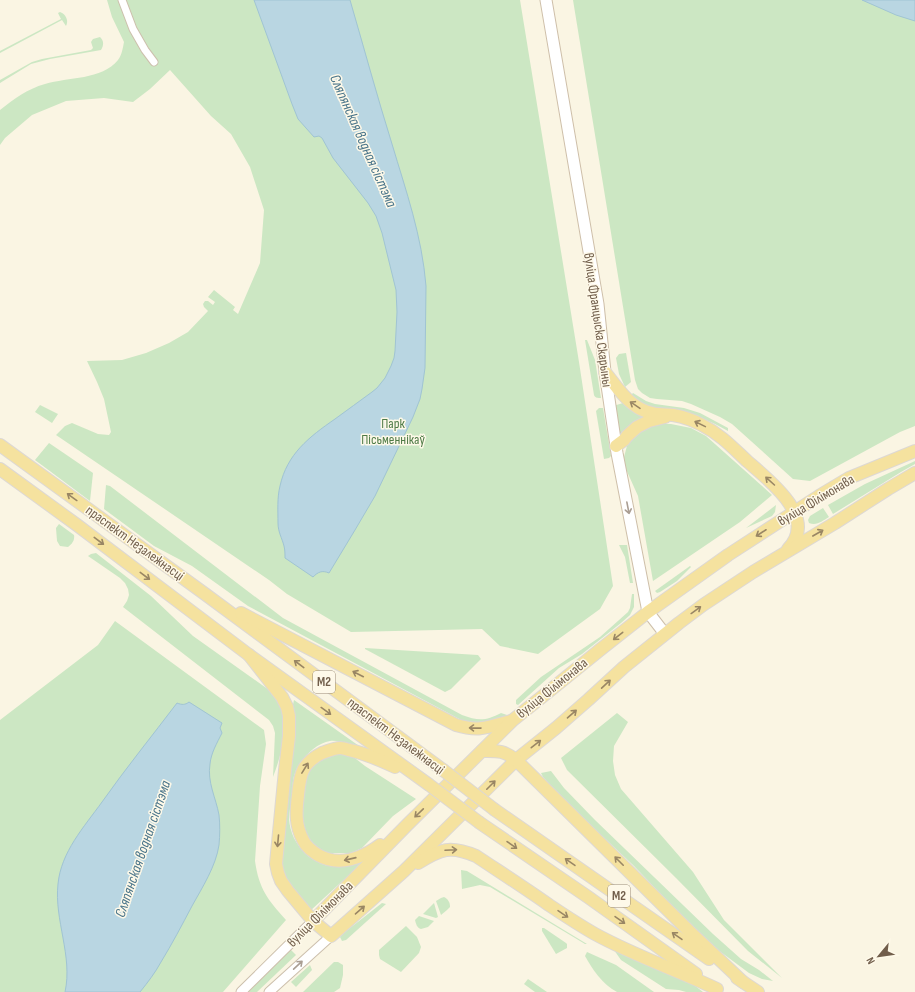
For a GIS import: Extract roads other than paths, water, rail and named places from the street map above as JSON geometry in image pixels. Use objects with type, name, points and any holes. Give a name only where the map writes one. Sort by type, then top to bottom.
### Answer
[{"type":"main road","name":"вуліца Францыска Скарыны","points":[[546,0],[598,304],[605,372],[616,446],[648,612],[665,634]]},
{"type":"main road","points":[[605,372],[632,404],[653,413],[687,418],[706,427],[780,490],[794,512],[798,528],[794,542],[784,553]]},
{"type":"main road","points":[[616,446],[624,440],[632,430],[643,423],[672,415]]},
{"type":"main road","name":"праспект Незалежнасці","points":[[0,445],[205,594],[495,810],[758,992]]},
{"type":"main road","name":"вуліца Філімонава","points":[[313,921],[407,824],[513,720],[648,612],[728,555],[850,478],[915,450]]},
{"type":"main road","name":"праспект Незалежнасці","points":[[0,469],[77,525],[249,655],[480,823],[720,990]]},
{"type":"main road","name":"вуліца Філімонава","points":[[331,936],[404,872],[516,760],[556,728],[624,667],[665,634],[703,605],[784,553],[836,523],[915,473]]},
{"type":"main road","points":[[205,594],[456,725],[476,729],[487,728],[513,720]]},
{"type":"main road","points":[[249,655],[282,697],[288,711],[290,725],[276,864],[278,873],[281,881],[288,891],[313,921],[331,936]]},
{"type":"main road","points":[[407,824],[363,856],[339,861],[323,858],[308,848],[300,832],[296,814],[299,782],[306,764],[313,758],[339,748],[370,756],[416,776]]},
{"type":"main road","points":[[482,751],[502,752],[509,754],[516,760],[540,782],[689,931],[743,982]]},
{"type":"main road","points":[[404,872],[430,856],[442,851],[455,849],[467,852],[476,856],[594,934],[671,970],[720,990]]},
{"type":"street","points":[[122,0],[133,30],[154,62]]},
{"type":"street","name":"вуліца Філімонава","points":[[241,992],[313,921]]},
{"type":"street","name":"вуліца Філімонава","points":[[269,992],[331,936]]},
{"type":"water","name":"Сляпянская водная сістэма","points":[[254,0],[350,0],[413,214],[421,249],[426,286],[425,368],[420,399],[413,417],[375,496],[355,530],[329,573],[320,572],[313,577],[285,558],[278,526],[278,500],[283,475],[300,447],[316,433],[377,388],[385,378],[394,358],[395,351],[397,312],[396,290],[382,233],[376,216],[368,203],[333,158],[322,138],[319,136],[314,137],[298,119]]},
{"type":"water","points":[[862,0],[915,0],[915,21],[896,15]]},
{"type":"water","name":"Сляпянская водная сістэма","points":[[189,702],[222,723],[220,728],[222,733],[214,748],[209,771],[220,826],[219,845],[212,869],[154,974],[140,992],[65,992],[67,965],[57,898],[60,872],[68,851],[81,830],[120,777],[177,703],[186,704]]},
{"type":"park label","name":"Парк Пісьменнікаў","points":[[393,432]]}]
